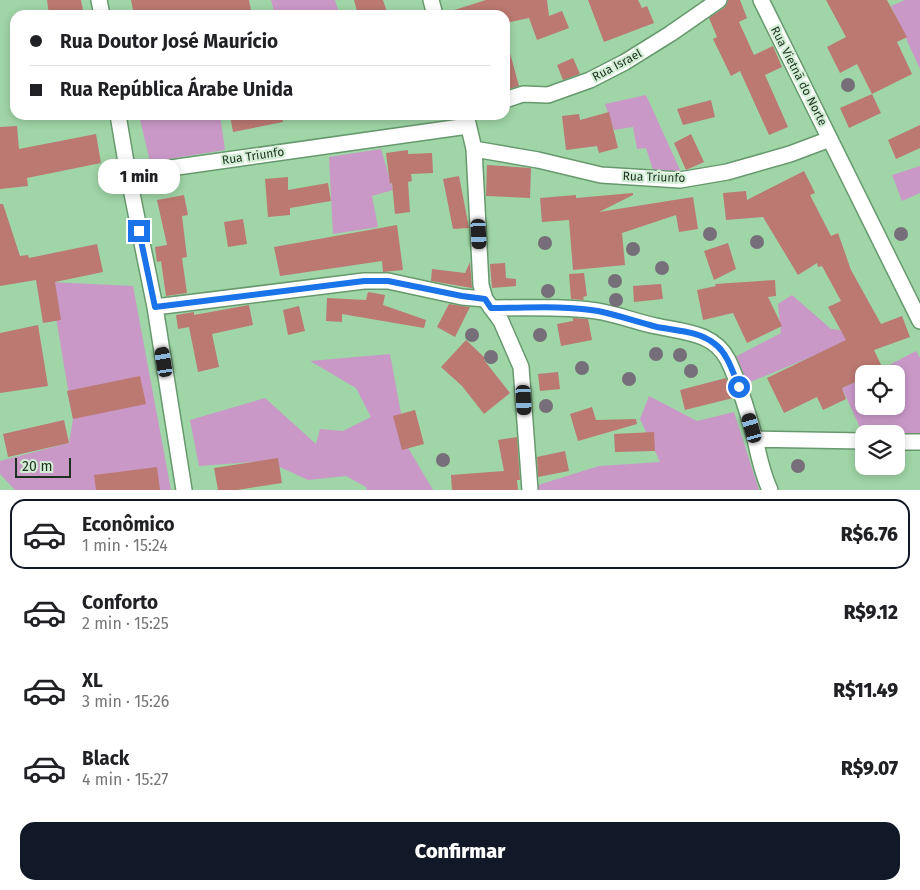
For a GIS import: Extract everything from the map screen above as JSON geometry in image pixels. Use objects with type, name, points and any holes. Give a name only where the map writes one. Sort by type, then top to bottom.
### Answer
[{"type":"street","name":"Rua Israel","points":[[510,98],[523,94],[548,95],[590,80],[625,62],[719,0]]},
{"type":"street","name":"Rua Vietnã do Norte","points":[[761,0],[918,312]]},
{"type":"street","points":[[119,120],[155,307],[184,490]]},
{"type":"street","name":"Rua Triunfo","points":[[128,174],[467,120]]},
{"type":"street","points":[[467,120],[474,149],[481,285],[488,303],[501,321],[521,367],[524,384],[530,484]]},
{"type":"street","name":"Rua Triunfo","points":[[474,149],[538,160],[601,174],[680,180],[727,172],[790,154],[830,139]]},
{"type":"street","points":[[155,307],[364,281],[388,281],[488,303],[598,311],[658,327],[692,332],[717,345],[728,359],[739,387],[762,473],[770,490]]},
{"type":"street","points":[[756,447],[855,442]]},
{"type":"street","points":[[905,442],[920,442]]},
{"type":"shaded area","points":[[271,0],[335,0],[338,10],[274,10]]},
{"type":"shaded area","points":[[905,0],[920,0],[920,69],[891,6]]},
{"type":"shaded area","points":[[646,95],[681,172],[654,173],[646,148],[637,149],[633,127],[614,130],[605,104]]},
{"type":"shaded area","points":[[140,120],[221,120],[225,150],[150,162]]},
{"type":"shaded area","points":[[381,149],[393,190],[372,196],[378,227],[333,234],[329,157]]},
{"type":"shaded area","points":[[920,166],[920,193],[902,201],[892,175]]},
{"type":"shaded area","points":[[50,282],[133,286],[171,490],[15,490],[0,474],[0,461],[69,443],[73,419]]},
{"type":"shaded area","points":[[792,295],[831,329],[840,330],[849,341],[748,383],[735,357],[781,333],[778,304]]},
{"type":"shaded area","points":[[916,351],[920,358],[920,433],[905,433],[905,425],[859,425],[842,388],[855,382],[855,415],[905,415],[905,365],[889,365]]},
{"type":"shaded area","points":[[390,354],[407,446],[433,490],[367,490],[366,487],[346,476],[308,480],[267,461],[199,466],[190,420],[265,398],[316,444],[320,429],[343,431],[371,417],[356,388],[310,361]]},
{"type":"shaded area","points":[[649,396],[697,421],[734,412],[759,490],[538,490],[538,485],[599,466],[660,462],[640,419]]},
{"type":"building","points":[[47,0],[81,0],[83,10],[48,10]]},
{"type":"building","points":[[131,0],[249,0],[251,10],[133,10]]},
{"type":"building","points":[[354,0],[383,0],[386,10],[357,10]]},
{"type":"building","points":[[486,0],[547,0],[549,16],[562,11],[569,28],[537,40],[529,18],[510,22],[510,10],[454,10]]},
{"type":"building","points":[[588,0],[638,0],[642,8],[647,6],[654,23],[604,42]]},
{"type":"building","points":[[728,0],[740,0],[747,18],[739,22],[754,55],[773,46],[782,67],[765,75],[788,127],[769,135],[740,71],[731,76],[713,39],[717,37],[709,18],[725,7]]},
{"type":"building","points":[[826,0],[887,0],[907,37],[897,42],[912,74],[872,94],[857,64],[840,73],[827,47],[846,37]]},
{"type":"building","points":[[510,53],[519,86],[510,89]]},
{"type":"building","points":[[573,58],[580,74],[563,80],[557,65]]},
{"type":"building","points":[[872,94],[881,113],[849,128],[840,108]]},
{"type":"building","points":[[711,100],[715,117],[683,125],[677,109]]},
{"type":"building","points":[[609,112],[618,148],[599,153],[597,146],[566,150],[562,116],[579,114],[580,120]]},
{"type":"building","points":[[231,120],[283,120],[283,122],[233,132]]},
{"type":"building","points":[[920,125],[920,148],[896,159],[888,140]]},
{"type":"building","points":[[17,126],[19,149],[96,134],[101,163],[27,178],[28,186],[0,189],[0,127]]},
{"type":"building","points":[[691,134],[704,162],[686,170],[674,143]]},
{"type":"building","points":[[408,150],[408,154],[432,153],[433,173],[411,174],[412,181],[408,182],[410,212],[395,214],[392,183],[390,184],[386,153]]},
{"type":"building","points":[[487,165],[531,168],[530,198],[486,196]]},
{"type":"building","points":[[804,171],[815,193],[810,195],[831,236],[838,233],[851,270],[881,324],[902,316],[910,337],[874,350],[881,365],[855,365],[855,382],[842,388],[846,399],[823,410],[817,397],[784,413],[767,378],[846,340],[828,307],[841,301],[822,266],[818,267],[817,263],[798,275],[763,217],[726,220],[723,193],[746,191],[747,200]]},
{"type":"building","points":[[459,176],[469,228],[453,229],[443,179]]},
{"type":"building","points":[[288,177],[288,190],[328,183],[331,201],[290,208],[290,215],[268,217],[265,179]]},
{"type":"building","points":[[633,193],[633,195],[599,212],[693,197],[698,229],[679,232],[676,215],[622,233],[625,265],[573,270],[569,220],[542,222],[540,198],[576,195],[576,198]]},
{"type":"building","points":[[184,195],[188,215],[182,216],[187,257],[182,258],[187,293],[166,296],[161,261],[157,262],[155,247],[167,245],[157,200]]},
{"type":"building","points":[[0,204],[3,204],[20,256],[28,255],[29,258],[97,244],[103,272],[55,282],[61,320],[43,323],[36,280],[0,286]]},
{"type":"building","points":[[243,219],[247,244],[228,247],[224,222]]},
{"type":"building","points":[[397,225],[403,270],[383,272],[382,261],[280,276],[274,247]]},
{"type":"building","points":[[728,243],[736,269],[714,280],[704,251]]},
{"type":"building","points":[[470,262],[472,288],[431,281],[432,269],[465,273]]},
{"type":"building","points":[[505,263],[506,278],[516,279],[516,286],[492,288],[490,264]]},
{"type":"building","points":[[584,273],[587,296],[583,297],[584,300],[571,299],[569,274]]},
{"type":"building","points":[[775,280],[776,296],[768,297],[782,326],[747,343],[733,313],[703,320],[697,290],[716,286],[715,284]]},
{"type":"building","points":[[661,284],[663,299],[634,302],[633,286]]},
{"type":"building","points":[[368,292],[385,295],[383,305],[426,320],[424,328],[342,314],[342,322],[326,321],[327,298],[366,300]]},
{"type":"building","points":[[449,304],[470,307],[455,337],[437,327]]},
{"type":"building","points":[[249,305],[253,325],[212,334],[219,367],[198,372],[189,327],[178,329],[176,315],[194,312],[194,315]]},
{"type":"building","points":[[299,306],[305,331],[288,335],[283,310]]},
{"type":"building","points":[[573,318],[588,319],[592,340],[561,346],[557,324],[573,321]]},
{"type":"building","points":[[38,325],[48,386],[0,393],[0,333]]},
{"type":"building","points":[[466,340],[485,358],[484,360],[510,393],[484,414],[462,386],[441,367]]},
{"type":"building","points":[[558,372],[560,389],[540,391],[538,374]]},
{"type":"building","points":[[140,376],[146,404],[73,419],[67,391]]},
{"type":"building","points":[[726,378],[733,398],[685,410],[680,390]]},
{"type":"building","points":[[592,407],[596,420],[636,419],[637,424],[578,441],[570,414]]},
{"type":"building","points":[[415,410],[424,444],[402,450],[393,416]]},
{"type":"building","points":[[64,420],[69,443],[8,457],[3,434]]},
{"type":"building","points":[[654,432],[655,451],[615,452],[614,434]]},
{"type":"building","points":[[517,437],[520,480],[517,480],[518,490],[452,490],[451,475],[504,471],[498,440]]},
{"type":"building","points":[[565,451],[569,471],[538,477],[537,457]]},
{"type":"building","points":[[278,458],[282,483],[237,490],[218,490],[214,468]]},
{"type":"building","points":[[157,467],[160,490],[96,490],[94,475]]},
{"type":"route","points":[[139,231],[155,307],[345,283],[388,281],[485,299],[491,308],[598,311],[658,327],[692,332],[717,345],[728,359],[739,387]]}]
